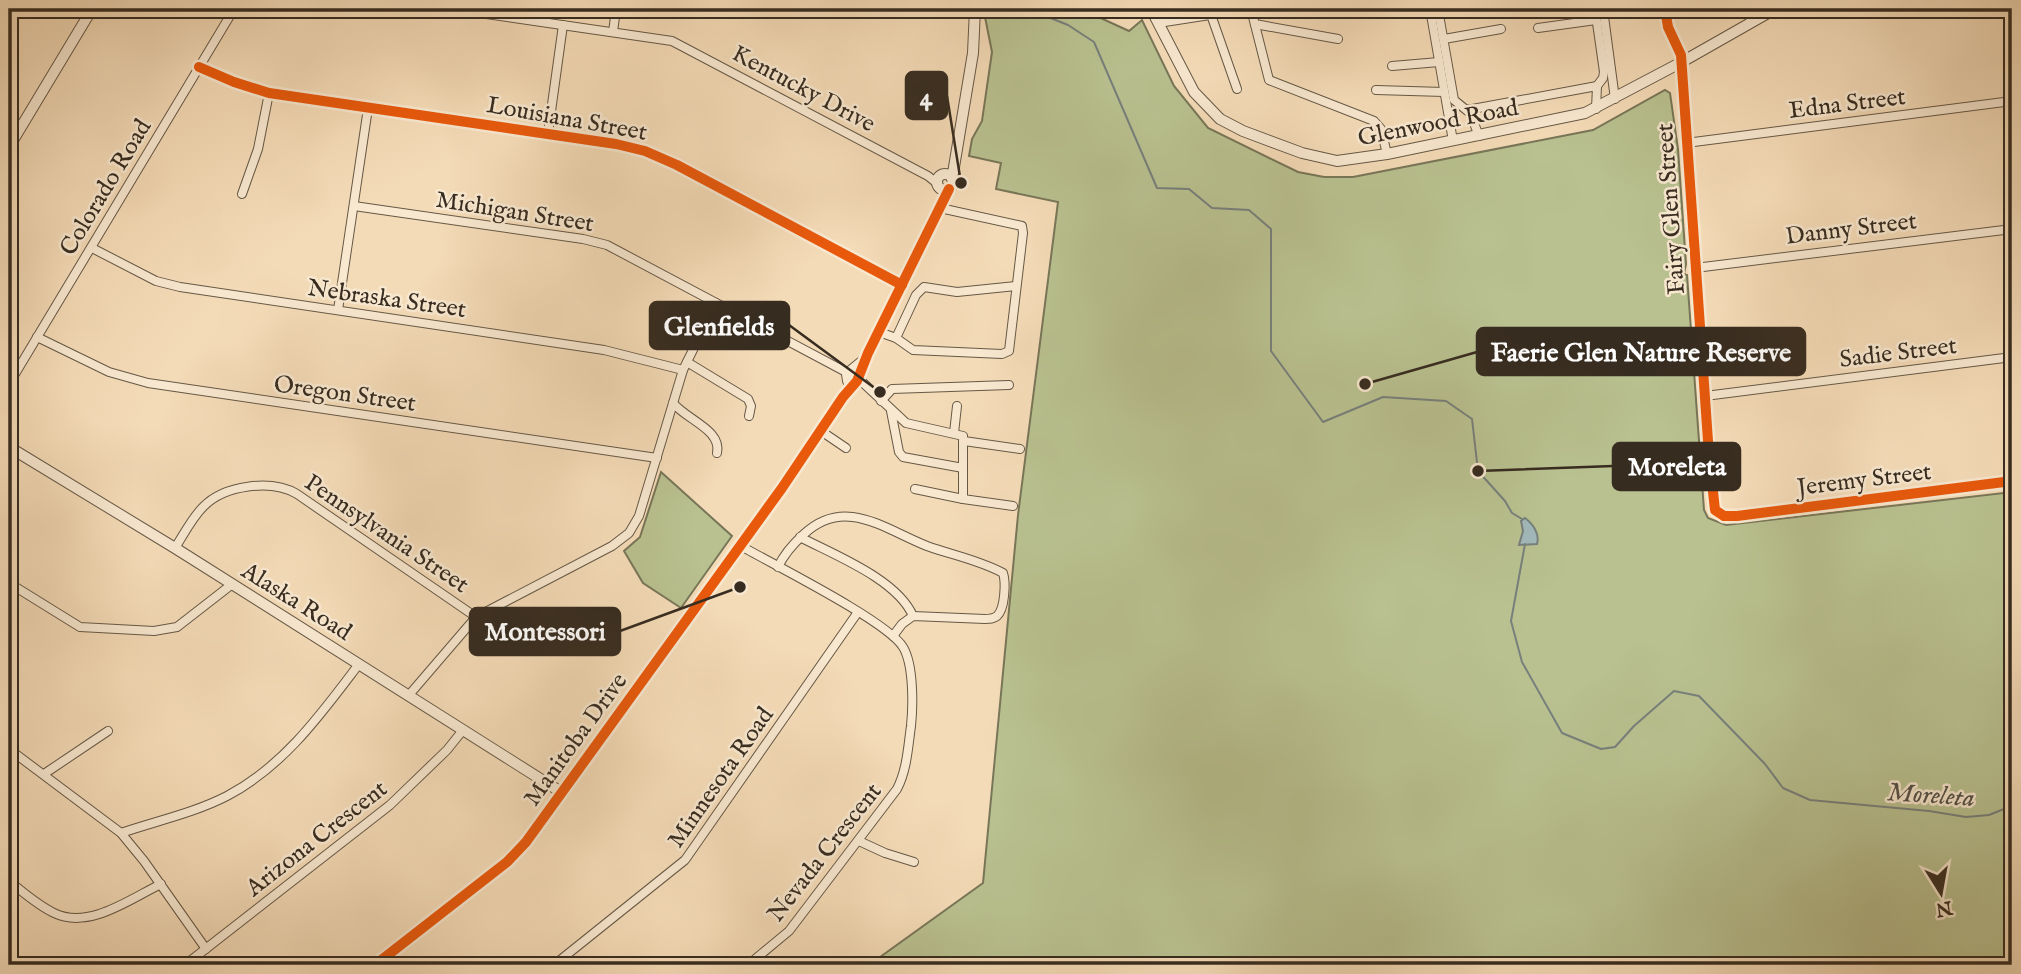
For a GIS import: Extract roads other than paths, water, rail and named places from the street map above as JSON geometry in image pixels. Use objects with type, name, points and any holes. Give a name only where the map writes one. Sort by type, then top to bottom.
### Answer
[{"type":"street","name":"Colorado Road","points":[[9,384],[234,9]]},
{"type":"street","name":"Kentucky Drive","points":[[452,9],[668,40],[944,182]]},
{"type":"street","points":[[613,32],[616,9]]},
{"type":"street","name":"Manitoba Drive","points":[[374,965],[513,857],[741,546],[843,397],[866,358],[940,208],[944,182],[954,160],[965,110],[973,53],[975,9]]},
{"type":"street","name":"Glenwood Road","points":[[1150,9],[1194,92],[1209,110],[1229,124],[1323,160],[1351,161],[1573,117],[1615,99],[1751,22],[1762,12],[1775,9]]},
{"type":"street","points":[[1251,9],[1269,80],[1374,121],[1381,129],[1387,154]]},
{"type":"street","points":[[1430,9],[1453,141]]},
{"type":"street","points":[[1438,9],[1454,100],[1472,116],[1479,136]]},
{"type":"street","points":[[1594,9],[1604,72],[1597,86],[1595,109]]},
{"type":"street","points":[[1603,9],[1615,99]]},
{"type":"street","points":[[1666,12],[1678,9]]},
{"type":"street","points":[[1749,9],[1751,22]]},
{"type":"street","points":[[9,147],[90,10]]},
{"type":"street","points":[[1158,23],[1210,12],[1237,89]]},
{"type":"street","name":"Fairy Glen Street","points":[[1666,12],[1673,40],[1679,49],[1713,502],[1715,510],[1722,515]]},
{"type":"street","points":[[1538,29],[1596,20]]},
{"type":"street","points":[[1255,24],[1338,39]]},
{"type":"street","points":[[548,133],[563,25]]},
{"type":"street","points":[[1444,39],[1501,29]]},
{"type":"street","points":[[1392,66],[1439,62]]},
{"type":"street","name":"Louisiana Street","points":[[199,66],[234,82],[269,93],[634,148],[656,155],[902,285]]},
{"type":"street","points":[[1467,110],[1597,86]]},
{"type":"street","points":[[1376,90],[1444,92]]},
{"type":"street","points":[[242,194],[258,149],[269,93]]},
{"type":"street","name":"Edna Street","points":[[1686,143],[2012,101]]},
{"type":"street","points":[[338,310],[368,108]]},
{"type":"street","name":"Michigan Street","points":[[354,206],[596,242],[622,253],[854,377],[906,424],[954,433]]},
{"type":"street","points":[[879,332],[896,338],[914,350],[1005,353],[1009,349],[1022,226],[940,208]]},
{"type":"street","name":"Danny Street","points":[[1695,268],[2012,229]]},
{"type":"street","name":"Nebraska Street","points":[[92,248],[161,283],[604,350],[685,366],[748,399],[751,407],[749,416]]},
{"type":"street","points":[[896,338],[916,295],[924,287],[963,292],[1016,286]]},
{"type":"street","points":[[409,695],[476,617],[626,536],[639,516],[685,366],[716,303]]},
{"type":"street","name":"Oregon Street","points":[[37,337],[109,372],[148,383],[657,458]]},
{"type":"street","name":"Sadie Street","points":[[1705,396],[2012,357]]},
{"type":"street","points":[[881,401],[892,389],[1009,385]]},
{"type":"street","points":[[673,403],[685,416],[716,437],[717,453]]},
{"type":"street","points":[[957,407],[954,433],[961,435],[964,441],[963,499]]},
{"type":"street","points":[[891,411],[899,452],[903,457],[963,468]]},
{"type":"street","points":[[821,430],[846,448]]},
{"type":"street","points":[[964,441],[1020,449]]},
{"type":"street","name":"Alaska Road","points":[[9,447],[175,548],[561,792]]},
{"type":"street","name":"Jeremy Street","points":[[1722,515],[1737,516],[2012,481]]},
{"type":"street","name":"Pennsylvania Street","points":[[175,548],[198,513],[216,497],[259,486],[279,486],[297,494],[476,617]]},
{"type":"street","points":[[915,488],[963,499],[1013,506]]},
{"type":"street","points":[[778,567],[783,556],[800,537],[823,519],[843,516],[863,517],[905,537],[1003,573],[1006,581],[1001,611],[996,617],[985,619],[913,616],[902,624],[893,636]]},
{"type":"street","points":[[800,537],[861,569],[893,590],[907,604],[913,616]]},
{"type":"street","name":"Nevada Crescent","points":[[741,546],[858,612],[893,636],[905,650],[913,711],[904,774],[897,789],[789,931],[748,965]]},
{"type":"street","points":[[9,583],[80,627],[154,631],[177,626],[231,585]]},
{"type":"street","name":"Minnesota Road","points":[[554,965],[685,860],[858,612]]},
{"type":"street","points":[[121,833],[208,804],[242,787],[301,739],[359,664]]},
{"type":"street","name":"Arizona Crescent","points":[[185,965],[390,806],[447,750],[463,730]]},
{"type":"street","points":[[44,775],[108,732]]},
{"type":"street","points":[[9,749],[121,833],[161,884],[206,949]]},
{"type":"street","points":[[859,841],[914,862]]},
{"type":"street","points":[[9,881],[52,912],[75,918],[103,912],[161,884]]},
{"type":"water","points":[[1525,518],[1535,530],[1537,544],[1519,545],[1523,531],[1521,521]]},
{"type":"waterway","name":"Moreleta","points":[[1028,9],[1068,25],[1094,42],[1157,188],[1189,189],[1212,208],[1249,210],[1271,229],[1271,351],[1323,422],[1383,397],[1446,401],[1472,419],[1478,471],[1505,501],[1512,513],[1522,519]]},
{"type":"waterway","name":"Moreleta","points":[[1525,544],[1511,621],[1522,662],[1562,733],[1601,749],[1615,747],[1634,726],[1674,691],[1699,696],[1765,764],[1783,788],[1810,800],[1966,817],[1989,815],[2009,807],[2012,802]]},
{"type":"place","name":"4","points":[[961,183]]},
{"type":"place","name":"Faerie Glen Nature Reserve","points":[[1365,384]]},
{"type":"place","name":"Glenfields","points":[[880,392]]},
{"type":"place","name":"Moreleta","points":[[1478,471]]},
{"type":"place","name":"Montessori","points":[[740,587]]}]
